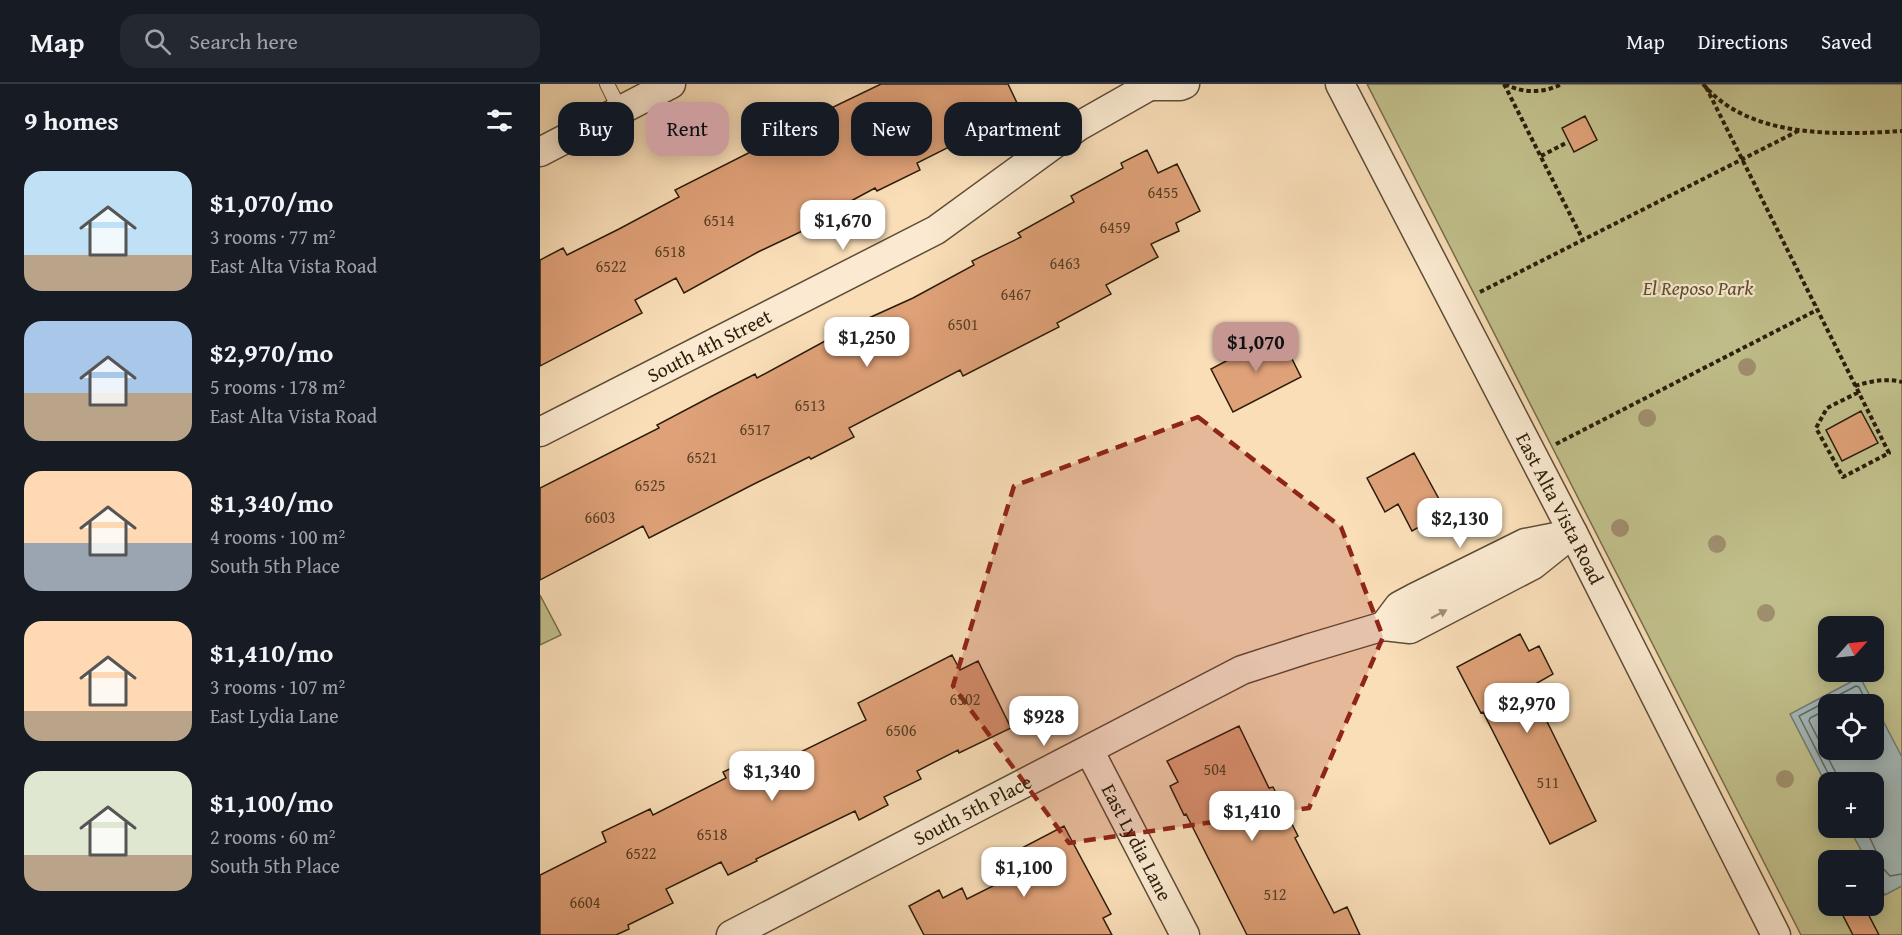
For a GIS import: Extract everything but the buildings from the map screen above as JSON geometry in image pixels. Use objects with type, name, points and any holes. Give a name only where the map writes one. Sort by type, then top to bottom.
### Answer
[{"type":"street","points":[[634,103],[671,84]]},
{"type":"street","name":"South 4th Street","points":[[540,432],[936,230],[1079,126],[1152,85],[1180,86],[1185,84]]},
{"type":"street","name":"East Alta Vista Road","points":[[1340,84],[1573,533],[1776,935]]},
{"type":"street","points":[[540,152],[558,143]]},
{"type":"street","name":"South 5th Place","points":[[731,935],[1242,670],[1384,626],[1410,629],[1461,588],[1533,565],[1573,533]]},
{"type":"street","name":"East Lydia Lane","points":[[1089,750],[1185,935]]},
{"type":"lane","points":[[607,84],[616,102]]},
{"type":"path","points":[[1504,84],[1583,240]]},
{"type":"path","points":[[1504,84],[1518,91],[1549,90],[1562,84]]},
{"type":"path","points":[[1705,86],[1722,102],[1763,122],[1800,130],[1864,134],[1902,131]]},
{"type":"path","points":[[1705,86],[1889,453],[1843,477],[1816,428],[1827,408],[1858,392]]},
{"type":"path","points":[[1453,305],[1800,130]]},
{"type":"path","points":[[1541,156],[1566,143]]},
{"type":"path","points":[[1532,457],[1817,309]]},
{"type":"path","points":[[1855,386],[1870,381],[1902,382]]},
{"type":"highlighted area","points":[[1198,417],[1341,527],[1383,637],[1309,808],[1069,843],[953,686],[1014,486]]},
{"type":"green space","name":"El Reposo Park","points":[[1367,84],[1902,84],[1902,935],[1801,935]]},
{"type":"green space","points":[[540,595],[561,635],[540,645]]},
{"type":"water","points":[[1851,682],[1863,682],[1869,694],[1828,694]]},
{"type":"water","points":[[1818,699],[1818,760],[1884,760],[1884,723],[1902,757],[1902,886],[1885,895],[1884,850],[1861,850],[1854,838],[1884,838],[1884,772],[1820,772],[1790,714]]}]
